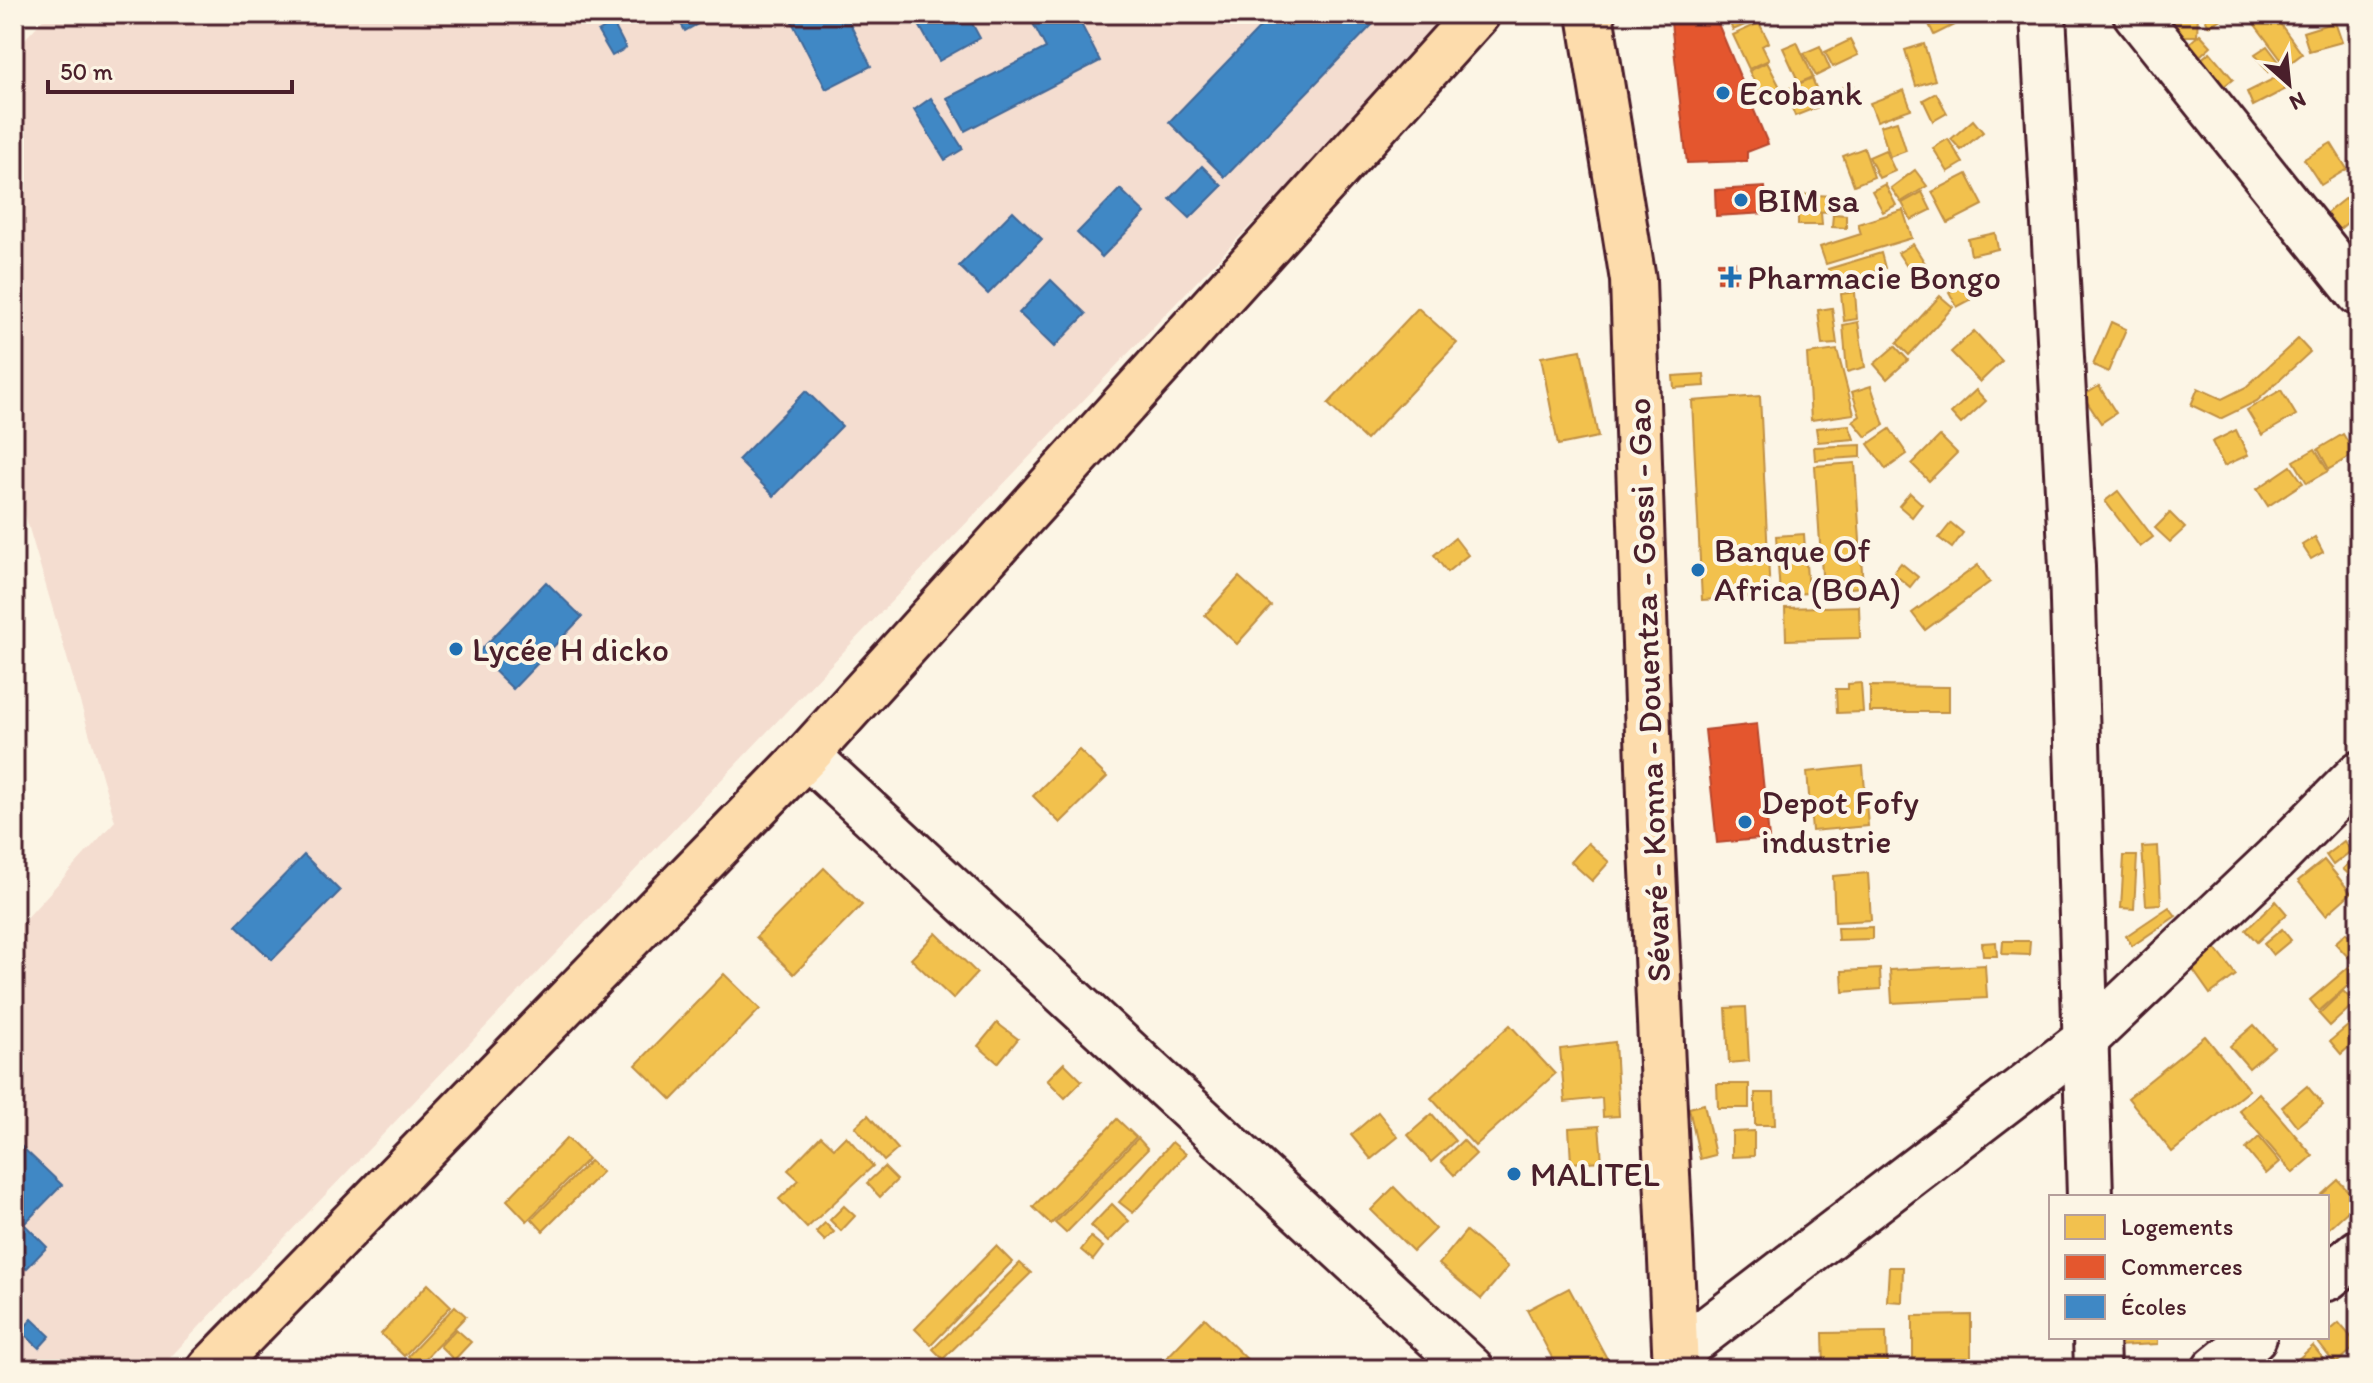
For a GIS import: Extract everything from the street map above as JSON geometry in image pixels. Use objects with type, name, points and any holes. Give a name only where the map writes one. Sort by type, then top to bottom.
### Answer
[{"type":"main road","points":[[210,1369],[807,755],[1477,14]]},
{"type":"main road","name":"Sévaré - Konna - Douentza - Gossi - Gao","points":[[1590,14],[1633,280],[1651,826],[1676,1362]]},
{"type":"street","points":[[2043,14],[2072,567],[2090,1195]]},
{"type":"street","points":[[2136,14],[2357,288]]},
{"type":"street","points":[[807,755],[1471,1369]]},
{"type":"street","points":[[1676,1362],[2084,1041],[2275,859],[2359,774]]},
{"type":"street","points":[[2329,1276],[2359,1252]]},
{"type":"street","points":[[2096,1339],[2097,1369]]},
{"type":"street","points":[[2215,1369],[2252,1339]]},
{"type":"shaded area","name":"Lycée H dicko","points":[[48,14],[1452,14],[159,1369],[14,1369],[14,932],[115,821],[14,477],[14,51]]},
{"type":"building: Logements","points":[[1725,14],[1748,14],[1752,22],[1733,30]]},
{"type":"building: Logements","points":[[1924,14],[1961,14],[1964,20],[1934,35]]},
{"type":"building: Logements","points":[[2168,14],[2198,14],[2197,36],[2167,36]]},
{"type":"building: Logements","points":[[2203,14],[2228,14],[2229,15],[2209,26]]},
{"type":"building: Logements","points":[[2247,14],[2273,14],[2302,54],[2286,66]]},
{"type":"building: Logements","points":[[2335,22],[2342,42],[2309,51],[2303,32]]},
{"type":"building: Logements","points":[[1759,23],[1769,42],[1762,46],[1769,60],[1749,69],[1733,35]]},
{"type":"building: Logements","points":[[2200,34],[2211,46],[2193,62],[2182,50]]},
{"type":"building: Logements","points":[[1850,40],[1858,55],[1833,67],[1825,52]]},
{"type":"building: Logements","points":[[1797,42],[1813,77],[1799,83],[1783,48]]},
{"type":"building: Logements","points":[[1924,44],[1935,80],[1916,86],[1905,50]]},
{"type":"building: Logements","points":[[1820,46],[1830,69],[1816,76],[1804,53]]},
{"type":"building: Logements","points":[[2267,46],[2280,63],[2268,72],[2255,54]]},
{"type":"building: Logements","points":[[2210,52],[2233,79],[2217,92],[2194,65]]},
{"type":"building: Logements","points":[[1767,62],[1780,87],[1762,96],[1749,71]]},
{"type":"building: Logements","points":[[2279,76],[2286,89],[2253,106],[2247,92]]},
{"type":"building: Logements","points":[[1812,78],[1823,105],[1795,116],[1785,90]]},
{"type":"building: Logements","points":[[1853,84],[1857,96],[1828,106],[1824,93]]},
{"type":"building: Logements","points":[[1904,90],[1911,109],[1877,121],[1870,103]]},
{"type":"building: Logements","points":[[1936,93],[1947,113],[1933,121],[1923,100]]},
{"type":"building: Logements","points":[[1973,120],[1983,132],[1961,150],[1951,139]]},
{"type":"building: Logements","points":[[1897,121],[1906,151],[1890,157],[1880,126]]},
{"type":"building: Logements","points":[[1948,139],[1963,163],[1948,172],[1933,148]]},
{"type":"building: Logements","points":[[2331,143],[2347,169],[2321,185],[2304,159]]},
{"type":"building: Logements","points":[[1864,148],[1874,177],[1854,185],[1843,156]]},
{"type":"building: Logements","points":[[1885,150],[1895,171],[1879,178],[1869,157]]},
{"type":"building: Logements","points":[[1915,170],[1927,186],[1901,202],[1891,188]]},
{"type":"building: Logements","points":[[1967,174],[1983,205],[1948,223],[1932,192]]},
{"type":"building: Logements","points":[[1885,184],[1896,205],[1883,212],[1872,191]]},
{"type":"building: Logements","points":[[2359,187],[2359,213],[2336,232],[2323,216]]},
{"type":"building: Logements","points":[[1922,192],[1931,210],[1911,220],[1902,203]]},
{"type":"building: Logements","points":[[1794,194],[1835,196],[1834,212],[1794,211]]},
{"type":"building: Logements","points":[[1903,210],[1912,238],[1826,264],[1820,247],[1861,234],[1858,224]]},
{"type":"building: Logements","points":[[1821,212],[1822,225],[1798,225],[1798,213]]},
{"type":"building: Logements","points":[[1833,214],[1846,215],[1846,228],[1832,227]]},
{"type":"building: Logements","points":[[1995,233],[1998,249],[1971,255],[1968,239]]},
{"type":"building: Logements","points":[[1913,244],[1928,268],[1914,277],[1898,253]]},
{"type":"building: Logements","points":[[1881,253],[1885,268],[1832,284],[1828,269]]},
{"type":"building: Logements","points":[[1963,285],[1970,300],[1957,307],[1949,292]]},
{"type":"building: Logements","points":[[1855,292],[1857,319],[1844,321],[1841,294]]},
{"type":"building: Logements","points":[[1940,296],[1953,307],[1909,355],[1897,343]]},
{"type":"building: Logements","points":[[1418,308],[1457,343],[1366,440],[1328,404]]},
{"type":"building: Logements","points":[[1832,308],[1837,344],[1822,345],[1818,310]]},
{"type":"building: Logements","points":[[1858,322],[1865,367],[1847,372],[1843,325]]},
{"type":"building: Logements","points":[[2111,322],[2126,329],[2108,372],[2093,365]]},
{"type":"building: Logements","points":[[1974,331],[2002,361],[1980,382],[1951,352]]},
{"type":"building: Logements","points":[[2298,339],[2310,352],[2257,401],[2220,419],[2191,405],[2198,388],[2222,399],[2246,387]]},
{"type":"building: Logements","points":[[1895,346],[1908,360],[1887,379],[1874,364]]},
{"type":"building: Logements","points":[[1581,350],[1598,437],[1558,445],[1541,357]]},
{"type":"building: Logements","points":[[1837,350],[1854,414],[1811,420],[1807,354]]},
{"type":"building: Logements","points":[[1704,374],[1705,386],[1674,388],[1673,376]]},
{"type":"building: Logements","points":[[1871,386],[1884,425],[1866,437],[1853,421],[1860,416],[1852,392]]},
{"type":"building: Logements","points":[[2099,386],[2116,413],[2101,423],[2083,396]]},
{"type":"building: Logements","points":[[1976,390],[1986,401],[1961,424],[1951,413]]},
{"type":"building: Logements","points":[[2281,390],[2296,415],[2262,435],[2247,410]]},
{"type":"building: Logements","points":[[1760,396],[1770,596],[1702,600],[1692,401]]},
{"type":"building: Logements","points":[[1849,425],[1854,439],[1818,442],[1816,428]]},
{"type":"building: Logements","points":[[1890,429],[1907,454],[1886,469],[1868,444]]},
{"type":"building: Logements","points":[[2236,430],[2248,455],[2224,466],[2212,442]]},
{"type":"building: Logements","points":[[2343,434],[2355,454],[2329,469],[2318,449]]},
{"type":"building: Logements","points":[[1940,436],[1957,453],[1929,481],[1912,464]]},
{"type":"building: Logements","points":[[1861,445],[1861,457],[1815,460],[1814,447]]},
{"type":"building: Logements","points":[[2315,449],[2328,471],[2307,483],[2294,461]]},
{"type":"building: Logements","points":[[1855,463],[1863,587],[1823,590],[1815,466]]},
{"type":"building: Logements","points":[[2291,466],[2303,483],[2268,506],[2257,489]]},
{"type":"building: Logements","points":[[2118,491],[2153,537],[2140,547],[2105,501]]},
{"type":"building: Logements","points":[[1910,493],[1922,504],[1912,517],[1899,506]]},
{"type":"building: Logements","points":[[2170,513],[2185,528],[2170,542],[2155,528]]},
{"type":"building: Logements","points":[[1951,523],[1963,533],[1952,548],[1939,538]]},
{"type":"building: Logements","points":[[1804,534],[1808,593],[1780,595],[1776,536]]},
{"type":"building: Logements","points":[[2315,537],[2323,552],[2311,559],[2302,545]]},
{"type":"building: Logements","points":[[1455,538],[1468,555],[1447,572],[1434,555]]},
{"type":"building: Logements","points":[[1901,563],[1918,577],[1910,587],[1893,573]]},
{"type":"building: Logements","points":[[1978,565],[1990,582],[1925,630],[1912,613]]},
{"type":"building: Logements","points":[[1239,577],[1271,606],[1237,644],[1205,615]]},
{"type":"building: Logements","points":[[1859,606],[1860,638],[1786,640],[1785,608]]},
{"type":"building: Logements","points":[[1861,683],[1863,712],[1837,713],[1836,689],[1848,689],[1848,684]]},
{"type":"building: Logements","points":[[1870,686],[1949,687],[1949,712],[1870,712]]},
{"type":"building: Logements","points":[[1079,750],[1107,777],[1060,823],[1033,796]]},
{"type":"building: Logements","points":[[1863,766],[1868,826],[1812,831],[1807,772]]},
{"type":"building: Logements","points":[[2344,841],[2351,851],[2333,865],[2326,855]]},
{"type":"building: Logements","points":[[1588,843],[1609,862],[1592,881],[1571,862]]},
{"type":"building: Logements","points":[[2158,846],[2161,904],[2146,905],[2142,847]]},
{"type":"building: Logements","points":[[2124,856],[2137,856],[2134,909],[2121,908]]},
{"type":"building: Logements","points":[[2356,856],[2359,858],[2359,878],[2356,881],[2343,869]]},
{"type":"building: Logements","points":[[2324,860],[2351,893],[2326,915],[2298,881]]},
{"type":"building: Logements","points":[[824,868],[862,905],[794,974],[756,937]]},
{"type":"building: Logements","points":[[1868,873],[1871,920],[1835,922],[1833,876]]},
{"type":"building: Logements","points":[[2276,901],[2287,914],[2257,942],[2246,930]]},
{"type":"building: Logements","points":[[2169,907],[2176,916],[2132,946],[2126,936]]},
{"type":"building: Logements","points":[[1872,927],[1872,939],[1838,940],[1837,928]]},
{"type":"building: Logements","points":[[2282,929],[2291,940],[2273,955],[2264,944]]},
{"type":"building: Logements","points":[[936,933],[977,973],[953,999],[911,959]]},
{"type":"building: Logements","points":[[2346,933],[2359,947],[2349,958],[2335,943]]},
{"type":"building: Logements","points":[[2003,941],[2030,941],[2029,955],[2002,954]]},
{"type":"building: Logements","points":[[1996,942],[1997,956],[1983,956],[1982,943]]},
{"type":"building: Logements","points":[[2216,949],[2236,975],[2210,994],[2191,967]]},
{"type":"building: Logements","points":[[1985,965],[1987,998],[1892,1003],[1890,970]]},
{"type":"building: Logements","points":[[2350,966],[2359,976],[2319,1011],[2310,1000]]},
{"type":"building: Logements","points":[[1880,969],[1881,989],[1843,992],[1842,971]]},
{"type":"building: Logements","points":[[724,974],[760,1009],[672,1100],[636,1065]]},
{"type":"building: Logements","points":[[2343,991],[2355,1003],[2330,1026],[2319,1014]]},
{"type":"building: Logements","points":[[1746,1007],[1749,1061],[1729,1063],[1726,1008]]},
{"type":"building: Logements","points":[[2356,1019],[2359,1022],[2359,1038],[2341,1054],[2330,1041]]},
{"type":"building: Logements","points":[[997,1023],[1018,1039],[998,1063],[978,1046]]},
{"type":"building: Logements","points":[[1510,1025],[1555,1074],[1475,1146],[1431,1098]]},
{"type":"building: Logements","points":[[2254,1025],[2274,1047],[2249,1068],[2230,1046]]},
{"type":"building: Logements","points":[[2205,1036],[2249,1090],[2172,1152],[2128,1098]]},
{"type":"building: Logements","points":[[1615,1042],[1619,1116],[1603,1117],[1602,1098],[1565,1102],[1560,1049]]},
{"type":"building: Logements","points":[[1064,1063],[1082,1081],[1065,1098],[1047,1080]]},
{"type":"building: Logements","points":[[1717,1084],[1749,1084],[1749,1108],[1718,1108]]},
{"type":"building: Logements","points":[[2307,1086],[2323,1105],[2297,1126],[2282,1107]]},
{"type":"building: Logements","points":[[1755,1093],[1774,1093],[1775,1125],[1755,1125]]},
{"type":"building: Logements","points":[[2259,1093],[2313,1156],[2293,1173],[2239,1110]]},
{"type":"building: Logements","points":[[1704,1104],[1715,1155],[1700,1159],[1689,1108]]},
{"type":"building: Logements","points":[[1378,1112],[1398,1137],[1371,1159],[1351,1135]]},
{"type":"building: Logements","points":[[1432,1114],[1455,1141],[1431,1162],[1408,1135]]},
{"type":"building: Logements","points":[[868,1115],[898,1149],[884,1161],[855,1127]]},
{"type":"building: Logements","points":[[1117,1119],[1136,1137],[1051,1224],[1033,1207]]},
{"type":"building: Logements","points":[[1599,1126],[1602,1161],[1571,1163],[1569,1128]]},
{"type":"building: Logements","points":[[1754,1131],[1754,1156],[1732,1157],[1732,1132]]},
{"type":"building: Logements","points":[[821,1136],[834,1148],[846,1136],[873,1166],[807,1228],[779,1199],[799,1180],[788,1170]]},
{"type":"building: Logements","points":[[2259,1137],[2280,1162],[2266,1174],[2246,1149]]},
{"type":"building: Logements","points":[[567,1138],[588,1159],[527,1221],[507,1200]]},
{"type":"building: Logements","points":[[1138,1138],[1148,1149],[1066,1233],[1055,1223]]},
{"type":"building: Logements","points":[[1463,1140],[1476,1154],[1454,1175],[1441,1161]]},
{"type":"building: Logements","points":[[1172,1142],[1186,1154],[1133,1213],[1119,1202]]},
{"type":"building: Logements","points":[[590,1161],[602,1172],[543,1231],[532,1219]]},
{"type":"building: Logements","points":[[884,1167],[897,1180],[880,1197],[867,1183]]},
{"type":"building: Logements","points":[[2338,1180],[2358,1202],[2329,1228],[2329,1195],[2321,1195]]},
{"type":"building: Logements","points":[[1394,1187],[1435,1229],[1413,1251],[1371,1210]]},
{"type":"building: Logements","points":[[1112,1204],[1129,1221],[1108,1242],[1091,1226]]},
{"type":"building: Logements","points":[[844,1206],[855,1216],[841,1231],[830,1220]]},
{"type":"building: Logements","points":[[825,1223],[834,1232],[825,1241],[816,1232]]},
{"type":"building: Logements","points":[[1466,1231],[1508,1267],[1481,1299],[1439,1264]]},
{"type":"building: Logements","points":[[1091,1237],[1103,1247],[1093,1260],[1081,1250]]},
{"type":"building: Logements","points":[[996,1246],[1012,1262],[931,1345],[915,1329]]},
{"type":"building: Logements","points":[[1020,1263],[1031,1273],[943,1359],[933,1349]]},
{"type":"building: Logements","points":[[1889,1267],[1903,1267],[1902,1302],[1887,1301]]},
{"type":"building: Logements","points":[[428,1284],[451,1306],[404,1356],[381,1334]]},
{"type":"building: Logements","points":[[1569,1288],[1611,1366],[1605,1369],[1558,1369],[1527,1310]]},
{"type":"building: Logements","points":[[455,1306],[466,1316],[418,1366],[408,1356]]},
{"type":"building: Logements","points":[[1971,1315],[1971,1369],[1913,1369],[1913,1316]]},
{"type":"building: Logements","points":[[1205,1318],[1251,1363],[1246,1369],[1156,1369]]},
{"type":"building: Logements","points":[[2339,1323],[2358,1345],[2335,1364],[2317,1341],[2329,1339],[2329,1331]]},
{"type":"building: Logements","points":[[456,1329],[471,1342],[454,1360],[440,1346]]},
{"type":"building: Logements","points":[[1886,1332],[1887,1369],[1824,1369],[1823,1333]]},
{"type":"building: Logements","points":[[2115,1339],[2158,1339],[2158,1344],[2116,1346]]},
{"type":"building: Logements","points":[[2313,1346],[2331,1368],[2288,1369],[2288,1368]]},
{"type":"building: Commerces","points":[[1670,14],[1714,14],[1768,144],[1747,152],[1747,161],[1687,163]]},
{"type":"building: Commerces","points":[[1765,187],[1767,213],[1716,216],[1715,190]]},
{"type":"building: Commerces","points":[[1718,262],[1735,262],[1735,281],[1718,281]]},
{"type":"building: Commerces","points":[[1757,724],[1769,838],[1717,843],[1705,730]]},
{"type":"building: Écoles","points":[[591,14],[614,14],[616,17],[598,27]]},
{"type":"building: Écoles","points":[[675,14],[716,14],[685,31]]},
{"type":"building: Écoles","points":[[788,14],[845,14],[871,66],[826,89]]},
{"type":"building: Écoles","points":[[913,14],[967,14],[980,38],[939,61]]},
{"type":"building: Écoles","points":[[1028,14],[1076,14],[1100,61],[965,131],[947,98],[1046,48]]},
{"type":"building: Écoles","points":[[1273,14],[1369,14],[1376,21],[1225,177],[1169,122]]},
{"type":"building: Écoles","points":[[613,23],[626,48],[612,56],[598,32]]},
{"type":"building: Écoles","points":[[931,98],[963,149],[945,160],[914,110]]},
{"type":"building: Écoles","points":[[1202,166],[1222,186],[1190,218],[1170,199]]},
{"type":"building: Écoles","points":[[1120,189],[1145,213],[1102,257],[1077,233]]},
{"type":"building: Écoles","points":[[1013,211],[1042,239],[988,294],[959,266]]},
{"type":"building: Écoles","points":[[1051,280],[1086,314],[1054,347],[1019,313]]},
{"type":"building: Écoles","points":[[806,391],[842,426],[774,496],[738,460]]},
{"type":"building: Écoles","points":[[546,582],[582,617],[513,689],[477,654]]},
{"type":"building: Écoles","points":[[304,855],[340,891],[272,960],[236,925]]},
{"type":"building: Écoles","points":[[21,1146],[62,1185],[24,1224],[47,1247],[26,1269],[14,1258],[14,1154]]},
{"type":"building: Écoles","points":[[32,1319],[50,1336],[39,1348],[21,1331]]},
{"type":"place","name":"Ecobank","points":[[1723,93]]},
{"type":"place","name":"BIM sa","points":[[1741,200]]},
{"type":"place","name":"Pharmacie Bongo","points":[[1731,277]]},
{"type":"place","name":"Banque Of Africa (BOA)","points":[[1698,570]]},
{"type":"place","name":"Lycée H dicko","points":[[456,649]]},
{"type":"place","name":"Depot Fofy industrie","points":[[1745,822]]},
{"type":"place","name":"MALITEL","points":[[1514,1174]]}]
